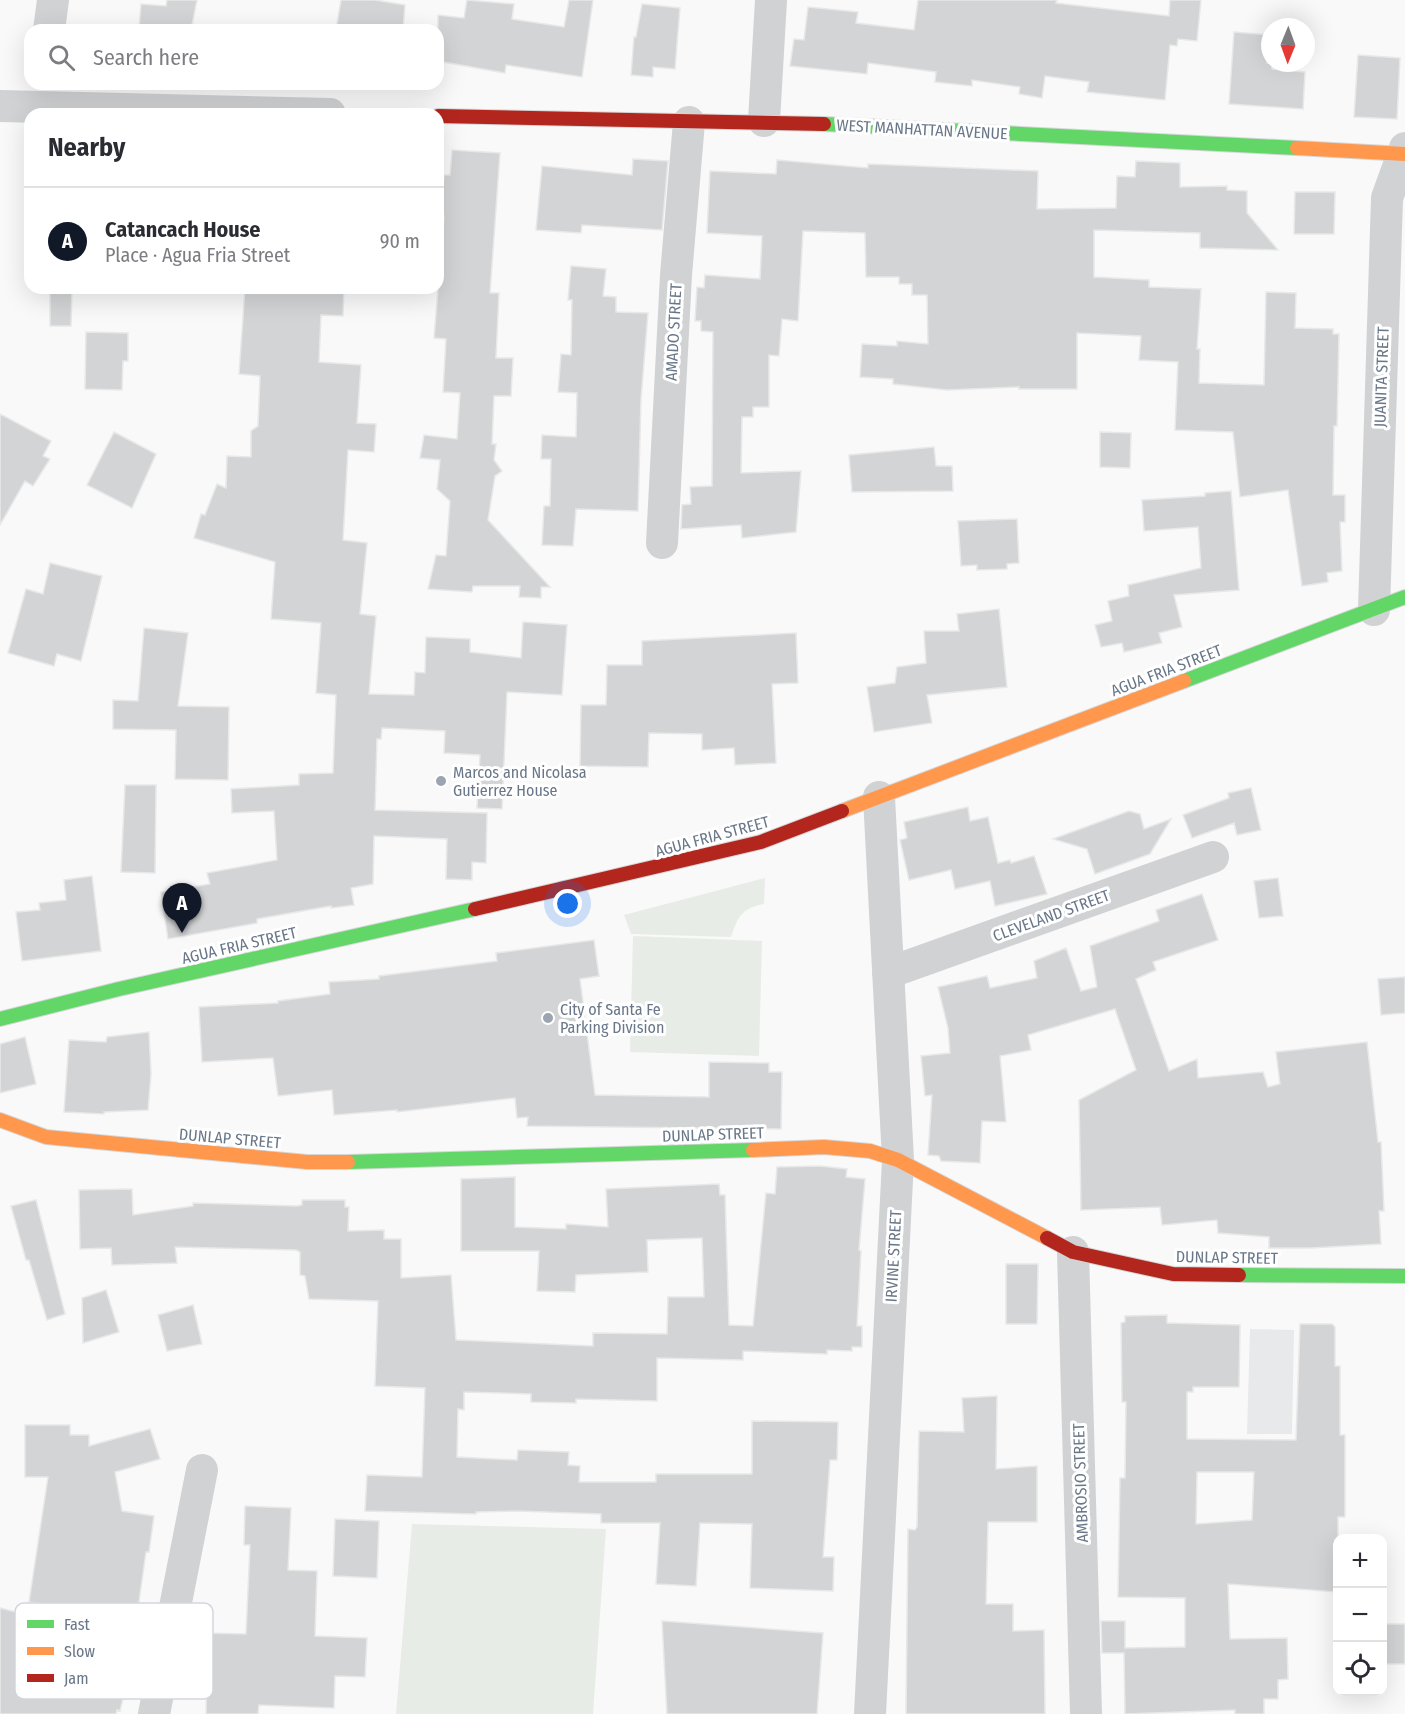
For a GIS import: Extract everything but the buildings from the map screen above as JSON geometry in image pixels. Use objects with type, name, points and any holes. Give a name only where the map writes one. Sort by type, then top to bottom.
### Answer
[{"type":"street","points":[[50,24],[53,0]]},
{"type":"street","points":[[764,121],[771,0]]},
{"type":"street","points":[[0,106],[40,96],[233,108]]},
{"type":"street","name":"WEST MANHATTAN AVENUE","points":[[444,116],[689,122],[764,121],[1404,152]]},
{"type":"street","name":"AMADO STREET","points":[[662,543],[676,275],[689,122]]},
{"type":"street","name":"JUANITA STREET","points":[[1374,610],[1387,198],[1404,152]]},
{"type":"street","name":"AGUA FRIA STREET","points":[[0,1019],[119,989],[761,842],[1405,597]]},
{"type":"street","name":"IRVINE STREET","points":[[870,1714],[898,1160],[879,797]]},
{"type":"street","name":"CLEVELAND STREET","points":[[888,973],[1213,857]]},
{"type":"street","name":"DUNLAP STREET","points":[[0,1120],[46,1137],[307,1162],[412,1162],[824,1147],[870,1151],[898,1160],[1073,1252],[1173,1274],[1405,1276]]},
{"type":"street","name":"AMBROSIO STREET","points":[[1073,1252],[1086,1714]]},
{"type":"street","points":[[176,1603],[202,1470]]},
{"type":"street","points":[[154,1714],[157,1699]]},
{"type":"shaded area","points":[[765,878],[764,904],[742,914],[731,937],[631,934],[624,915]]},
{"type":"shaded area","points":[[633,936],[762,941],[759,1056],[630,1052]]},
{"type":"shaded area","points":[[1250,1329],[1294,1330],[1292,1434],[1247,1434]]},
{"type":"shaded area","points":[[412,1524],[606,1529],[593,1714],[396,1714]]},
{"type":"traffic: fast","points":[[824,124],[1297,148]]},
{"type":"traffic: fast","points":[[1184,681],[1405,597]]},
{"type":"traffic: fast","points":[[0,1019],[119,989],[475,909]]},
{"type":"traffic: fast","points":[[348,1162],[753,1150]]},
{"type":"traffic: fast","points":[[1239,1275],[1405,1276]]},
{"type":"traffic: slow","points":[[1297,148],[1405,154]]},
{"type":"traffic: slow","points":[[842,811],[1184,681]]},
{"type":"traffic: slow","points":[[0,1120],[46,1137],[307,1162],[348,1162]]},
{"type":"traffic: slow","points":[[753,1150],[824,1147],[870,1151],[898,1160],[1047,1238]]},
{"type":"traffic: jam","points":[[444,116],[824,124]]},
{"type":"traffic: jam","points":[[475,909],[761,842],[842,811]]},
{"type":"traffic: jam","points":[[1047,1238],[1073,1252],[1173,1274],[1239,1275]]},
{"type":"place","name":"Marcos and Nicolasa Gutierrez House","points":[[441,781]]},
{"type":"place","name":"Catancach House","points":[[182,933]]},
{"type":"place","name":"City of Santa Fe Parking Division","points":[[548,1018]]}]
